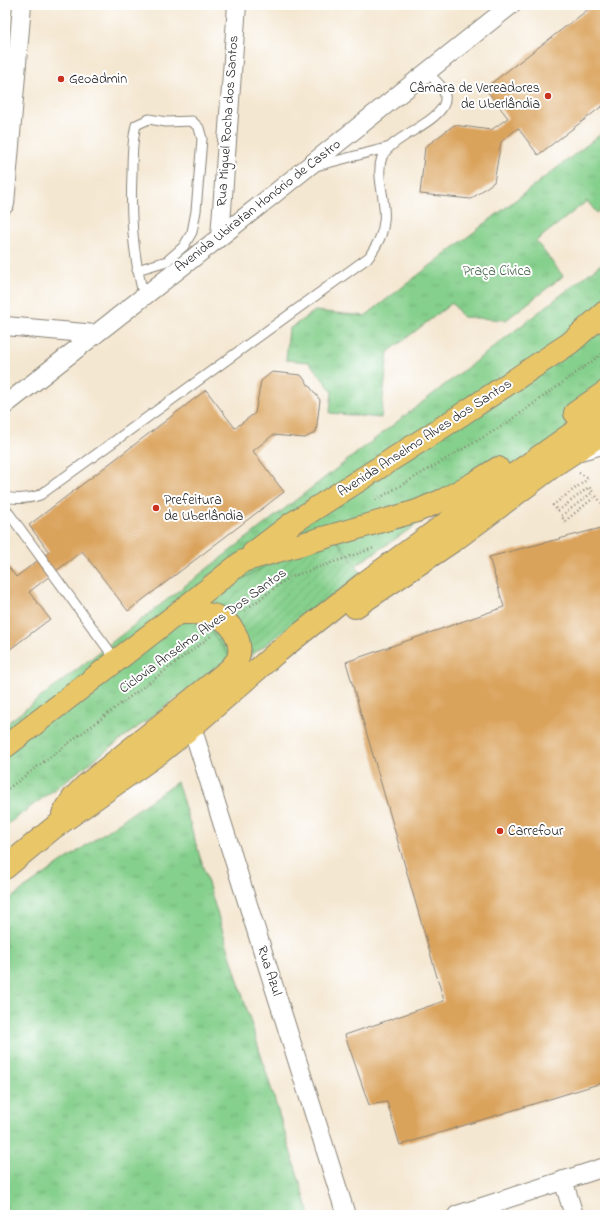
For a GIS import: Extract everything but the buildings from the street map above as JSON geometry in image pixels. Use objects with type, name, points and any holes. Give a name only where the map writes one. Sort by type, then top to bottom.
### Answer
[{"type":"main road","name":"Avenida Anselmo Alves dos Santos","points":[[5,747],[291,524],[564,347],[605,312]]},
{"type":"main road","points":[[243,561],[417,511],[445,499],[474,483],[605,392]]},
{"type":"main road","points":[[5,868],[52,829],[161,752],[192,727],[275,654],[369,579],[605,410]]},
{"type":"main road","points":[[275,654],[358,605],[450,543],[559,462],[605,432]]},
{"type":"main road","points":[[52,829],[73,798],[86,785],[231,668],[238,658],[240,646],[236,634],[228,623],[218,617],[205,614],[178,613]]},
{"type":"street","points":[[5,204],[22,5]]},
{"type":"street","name":"Rua Miguel Rocha dos Santos","points":[[220,237],[237,5]]},
{"type":"street","name":"Avenida Ubiratan Honório de Castro","points":[[5,405],[220,237],[511,5]]},
{"type":"street","points":[[5,326],[96,334]]},
{"type":"street","name":"Rua Azul","points":[[192,727],[346,1215]]},
{"type":"street","points":[[457,1215],[605,1167]]},
{"type":"street","points":[[563,1180],[574,1215]]},
{"type":"lane","points":[[5,497],[28,499],[40,494],[369,258],[381,238],[385,220],[380,172],[382,157],[390,147],[434,116],[442,108],[445,102],[446,97],[442,87],[426,72]]},
{"type":"lane","points":[[137,270],[167,261],[184,246],[192,232],[196,211],[202,139],[199,128],[192,121],[166,122],[149,118],[136,125],[133,141],[131,189],[132,225],[137,270],[144,296]]},
{"type":"lane","points":[[306,168],[390,147]]},
{"type":"lane","points":[[559,462],[605,449]]},
{"type":"lane","points":[[5,508],[117,660]]},
{"type":"path","name":"Ciclovia Anselmo Alves Dos Santos","points":[[5,791],[288,578],[374,549],[365,510],[368,505],[504,425],[605,352]]},
{"type":"path","points":[[589,478],[553,505],[558,511],[589,487],[593,492],[561,516],[565,521],[596,496],[605,508]]},
{"type":"green space","name":"Praça Cívica","points":[[605,131],[605,206],[597,213],[587,201],[536,241],[563,276],[506,320],[463,317],[452,303],[388,352],[381,418],[330,413],[332,391],[309,362],[286,360],[289,329],[315,311],[365,316]]},
{"type":"green space","points":[[605,261],[605,437],[474,486],[346,572],[5,826],[5,725]]},
{"type":"green space","points":[[329,530],[362,574],[237,666],[193,607]]},
{"type":"green space","points":[[177,782],[310,1215],[5,1215],[5,902]]},
{"type":"place","name":"Geoadmin","points":[[61,79]]},
{"type":"place","name":"Câmara de Vereadores de Uberlândia","points":[[548,96]]},
{"type":"place","name":"Prefeitura de Uberlândia","points":[[156,508]]},
{"type":"place","name":"Carrefour","points":[[500,831]]}]
